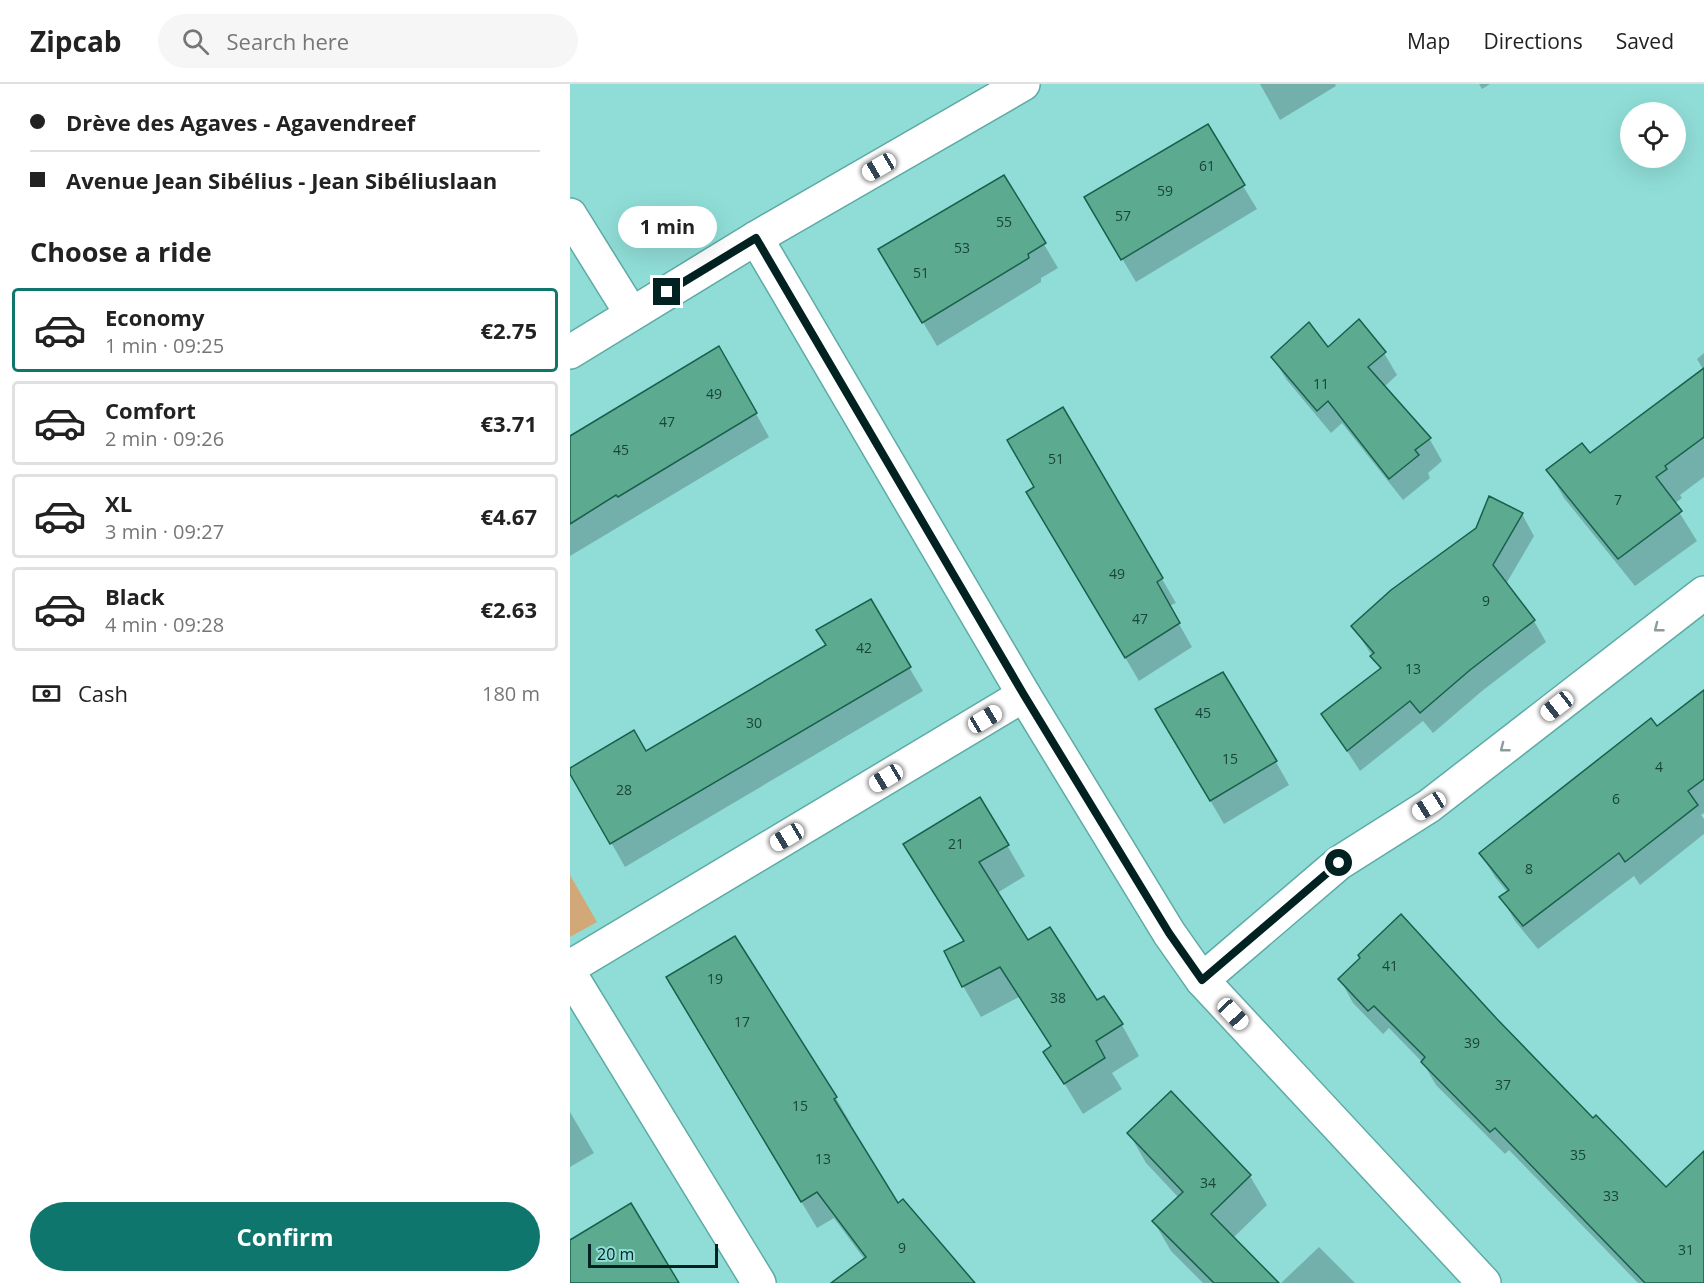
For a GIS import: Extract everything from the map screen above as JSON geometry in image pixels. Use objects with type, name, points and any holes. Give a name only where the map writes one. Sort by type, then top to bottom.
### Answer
[{"type":"street","points":[[570,352],[756,238],[1023,84]]},
{"type":"street","points":[[570,215],[631,313]]},
{"type":"street","points":[[756,238],[1024,695],[1169,933],[1202,980],[1484,1283]]},
{"type":"street","points":[[1202,980],[1339,863],[1429,806],[1704,592]]},
{"type":"street","points":[[570,967],[1024,695]]},
{"type":"street","points":[[570,974],[759,1283]]},
{"type":"shaded area","points":[[570,875],[597,922],[570,937]]},
{"type":"building","points":[[1208,124],[1245,185],[1121,260],[1084,197]]},
{"type":"building","points":[[1004,175],[1046,243],[1028,254],[1029,258],[922,323],[878,249]]},
{"type":"building","points":[[1359,319],[1386,352],[1368,367],[1431,438],[1415,450],[1419,455],[1389,479],[1328,401],[1317,411],[1271,357],[1309,322],[1328,347]]},
{"type":"building","points":[[719,346],[757,413],[570,524],[570,436]]},
{"type":"building","points":[[1704,368],[1704,437],[1665,466],[1667,469],[1656,477],[1682,511],[1618,559],[1546,470],[1582,443],[1590,453]]},
{"type":"building","points":[[1063,407],[1163,578],[1157,582],[1180,623],[1125,658],[1026,492],[1034,487],[1007,440]]},
{"type":"building","points":[[1489,496],[1523,513],[1493,565],[1535,620],[1470,670],[1420,713],[1410,701],[1347,751],[1321,714],[1381,668],[1370,656],[1374,653],[1351,626],[1391,590],[1476,528]]},
{"type":"building","points":[[871,599],[911,667],[610,844],[570,774],[570,768],[634,730],[646,751],[826,645],[816,630]]},
{"type":"building","points":[[1223,672],[1277,761],[1210,801],[1155,709]]},
{"type":"building","points":[[1704,690],[1704,779],[1688,791],[1698,805],[1625,862],[1619,853],[1523,926],[1499,897],[1509,890],[1479,853],[1651,718],[1657,726]]},
{"type":"building","points":[[980,797],[1009,845],[979,862],[1028,940],[1050,927],[1097,1000],[1104,996],[1123,1024],[1096,1041],[1105,1058],[1064,1084],[1043,1052],[1051,1046],[1000,967],[962,987],[944,951],[964,941],[903,844]]},
{"type":"building","points":[[1401,914],[1497,1019],[1593,1118],[1596,1115],[1666,1187],[1704,1151],[1704,1283],[1645,1283],[1495,1128],[1490,1132],[1421,1062],[1425,1057],[1374,1006],[1368,1011],[1338,979],[1360,958],[1358,955]]},
{"type":"building","points":[[735,936],[837,1097],[834,1099],[898,1203],[903,1199],[975,1283],[831,1283],[866,1257],[817,1192],[801,1202],[666,977]]},
{"type":"building","points":[[1171,1091],[1251,1175],[1211,1214],[1279,1283],[1214,1283],[1152,1221],[1183,1192],[1127,1133]]},
{"type":"building","points":[[631,1203],[679,1283],[570,1283],[570,1240]]},
{"type":"route","points":[[667,292],[756,238],[1024,695],[1169,933],[1202,980],[1339,863]]}]
